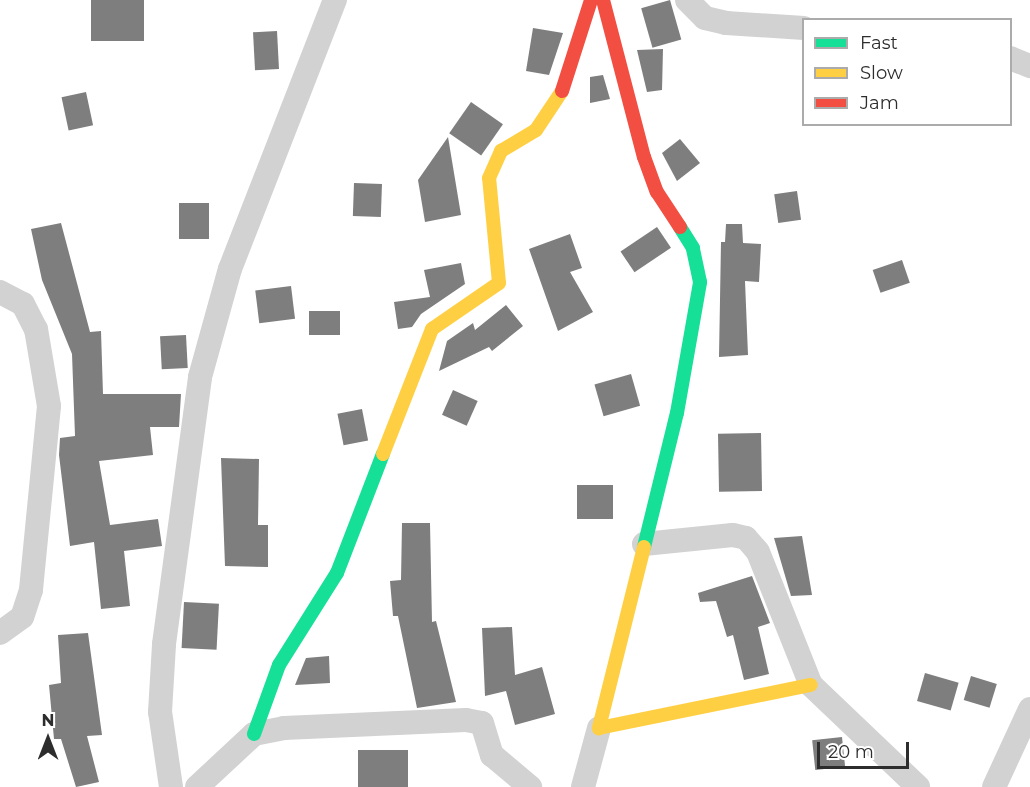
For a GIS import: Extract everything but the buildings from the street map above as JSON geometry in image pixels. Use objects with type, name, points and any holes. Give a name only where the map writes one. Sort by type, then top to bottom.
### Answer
[{"type":"street","points":[[171,787],[160,712],[164,644],[200,377],[230,269],[335,0]]},
{"type":"street","points":[[197,787],[254,734],[279,665],[337,573],[432,329],[499,283],[489,178],[501,151],[536,130],[555,106],[571,74],[591,0]]},
{"type":"street","points":[[583,787],[677,413],[700,282],[693,248],[657,192],[644,157],[603,0]]},
{"type":"street","points":[[687,0],[705,18],[726,23],[802,28]]},
{"type":"street","points":[[1012,58],[1030,66]]},
{"type":"street","points":[[0,292],[23,304],[36,329],[49,406],[31,590],[22,617],[0,633]]},
{"type":"street","points":[[644,544],[733,535],[746,538],[758,552],[810,685],[918,787]]},
{"type":"street","points":[[599,728],[810,685]]},
{"type":"street","points":[[994,787],[1030,709]]},
{"type":"street","points":[[254,734],[296,727],[482,723],[492,755],[530,787]]},
{"type":"traffic: fast","points":[[644,547],[677,413],[700,282],[693,248],[680,227]]},
{"type":"traffic: fast","points":[[254,734],[279,665],[337,573],[383,454]]},
{"type":"traffic: slow","points":[[383,454],[432,329],[499,283],[489,178],[501,151],[536,130],[562,91]]},
{"type":"traffic: slow","points":[[644,547],[599,728],[811,685]]},
{"type":"traffic: jam","points":[[562,91],[591,0]]},
{"type":"traffic: jam","points":[[603,0],[644,157],[657,192],[680,227]]}]
